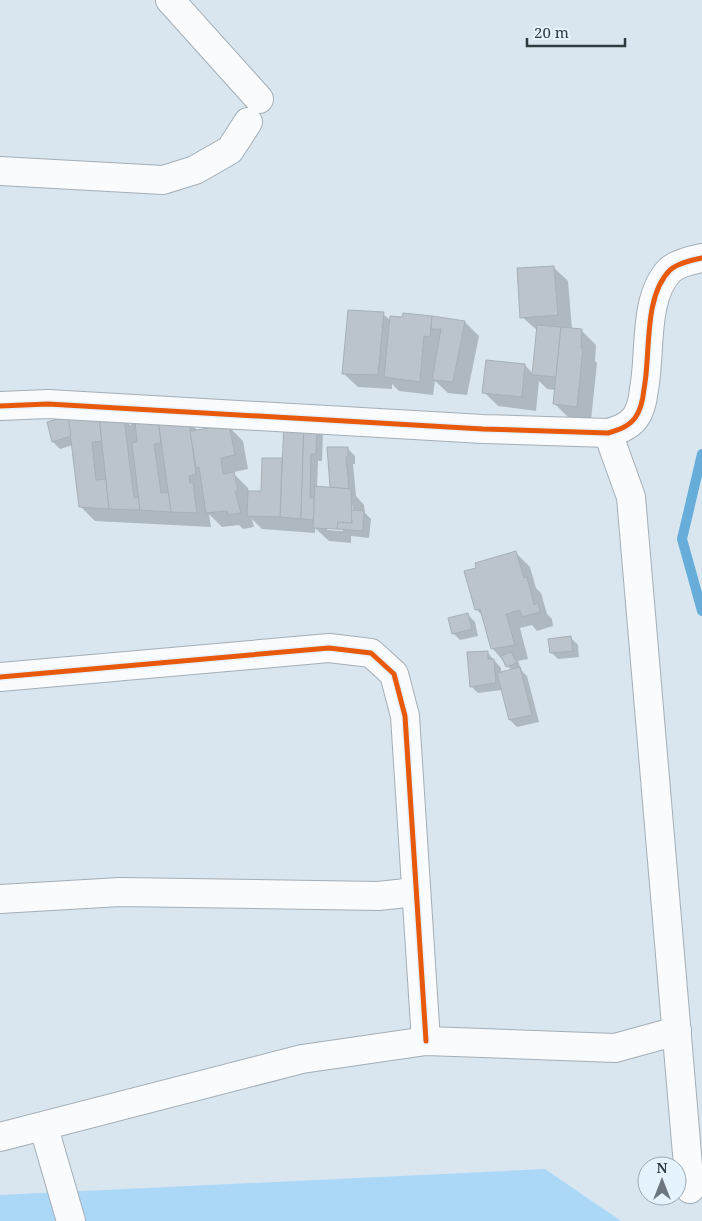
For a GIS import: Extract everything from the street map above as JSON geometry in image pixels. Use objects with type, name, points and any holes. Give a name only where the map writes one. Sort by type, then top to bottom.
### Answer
[{"type":"street","points":[[0,171],[163,180],[195,170],[230,150],[253,110],[170,0]]},
{"type":"street","points":[[0,406],[48,404],[483,430],[608,433],[623,428],[635,418],[642,403],[647,376],[650,323],[657,292],[670,270],[686,261],[702,258]]},
{"type":"street","points":[[608,433],[631,497],[690,1189]]},
{"type":"street","points":[[0,677],[329,648],[371,653],[394,674],[404,716],[426,1041]]},
{"type":"street","points":[[0,899],[120,892],[378,896],[416,892]]},
{"type":"street","points":[[0,1137],[44,1128],[302,1059],[426,1041],[615,1048],[677,1031]]},
{"type":"street","points":[[44,1128],[71,1221]]},
{"type":"shaded area","points":[[545,1169],[621,1221],[0,1221],[0,1195]]},
{"type":"building","points":[[554,266],[558,315],[520,318],[517,268]]},
{"type":"building","points":[[348,310],[384,312],[378,375],[342,374]]},
{"type":"building","points":[[403,313],[432,316],[430,337],[424,336],[420,382],[384,377],[390,316],[402,317]]},
{"type":"building","points":[[432,316],[465,321],[453,382],[432,380],[441,329],[431,329]]},
{"type":"building","points":[[537,325],[561,327],[556,377],[532,375]]},
{"type":"building","points":[[561,327],[582,329],[581,348],[583,348],[577,407],[553,404]]},
{"type":"building","points":[[486,360],[525,364],[522,397],[482,393]]},
{"type":"building","points":[[68,416],[99,416],[102,441],[92,442],[96,480],[106,479],[109,509],[79,507]]},
{"type":"building","points":[[68,416],[71,436],[52,442],[47,422]]},
{"type":"building","points":[[99,416],[124,418],[134,498],[139,497],[140,510],[109,509]]},
{"type":"building","points":[[129,418],[158,419],[161,443],[154,444],[161,493],[169,492],[171,512],[140,510],[132,443],[137,442],[135,422],[129,423]]},
{"type":"building","points":[[158,419],[189,420],[196,474],[189,476],[190,483],[193,483],[197,513],[171,512]]},
{"type":"building","points":[[284,421],[304,422],[301,519],[280,517]]},
{"type":"building","points":[[304,422],[317,423],[316,454],[311,454],[310,498],[314,498],[314,520],[301,519]]},
{"type":"building","points":[[229,425],[235,455],[221,458],[223,474],[234,472],[238,491],[235,491],[241,513],[228,515],[227,511],[206,513],[199,467],[196,468],[190,431]]},
{"type":"building","points":[[327,447],[348,447],[348,457],[346,457],[349,489],[330,487]]},
{"type":"building","points":[[262,458],[282,458],[280,517],[247,516],[248,491],[261,491]]},
{"type":"building","points":[[315,486],[351,489],[352,523],[338,522],[337,529],[313,528]]},
{"type":"building","points":[[351,510],[364,511],[363,531],[337,529],[338,522],[352,523]]},
{"type":"building","points":[[516,551],[524,578],[527,577],[534,605],[538,603],[540,612],[522,617],[520,610],[506,614],[515,645],[491,649],[480,609],[475,610],[464,571],[476,568],[475,563]]},
{"type":"building","points":[[468,613],[472,629],[452,634],[448,618]]},
{"type":"building","points":[[571,636],[573,651],[550,653],[548,639]]},
{"type":"building","points":[[488,651],[488,659],[494,659],[496,683],[470,687],[467,652]]},
{"type":"building","points":[[511,652],[517,663],[506,667],[501,656]]},
{"type":"building","points":[[520,667],[532,715],[509,720],[497,673]]},
{"type":"waterway","points":[[702,454],[682,539],[702,611]]},
{"type":"cycle path","points":[[0,406],[48,404],[483,429],[608,433],[629,424],[635,418],[640,408],[646,375],[649,326],[661,281],[677,265],[702,258]]},
{"type":"cycle path","points":[[0,677],[329,648],[371,653],[394,674],[405,716],[426,1041]]}]
